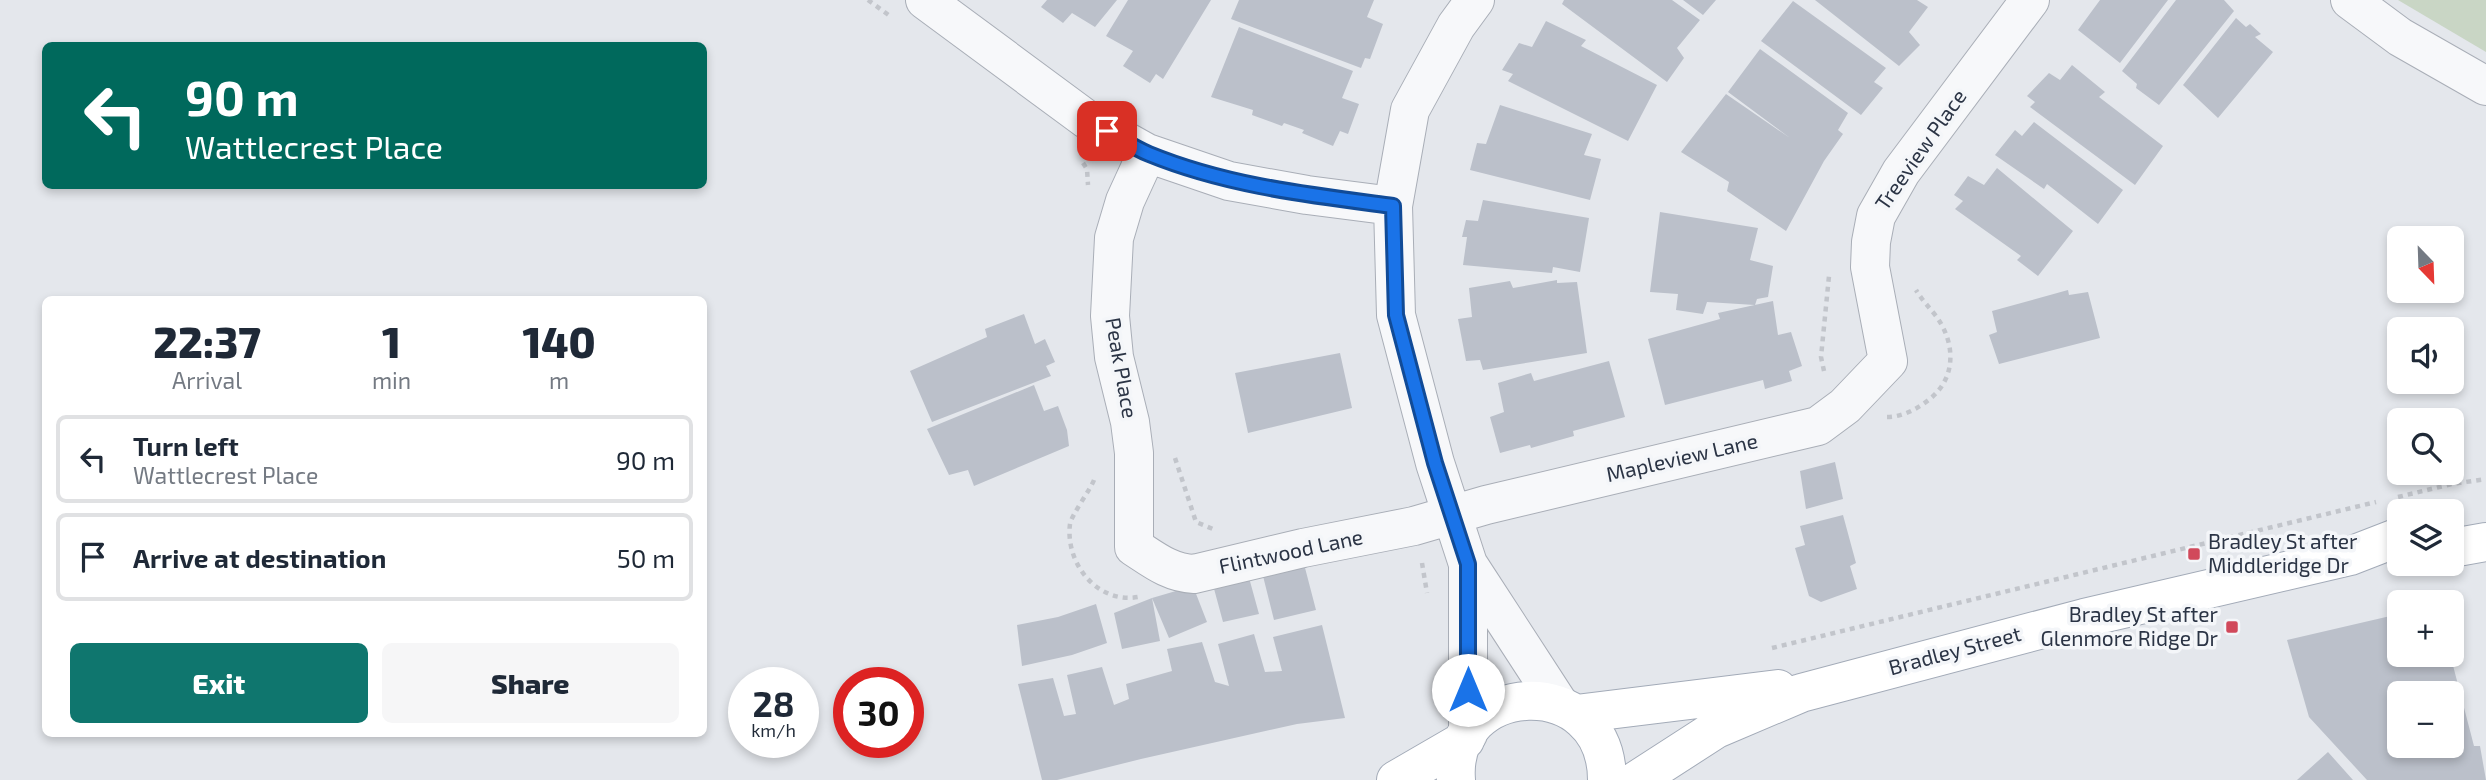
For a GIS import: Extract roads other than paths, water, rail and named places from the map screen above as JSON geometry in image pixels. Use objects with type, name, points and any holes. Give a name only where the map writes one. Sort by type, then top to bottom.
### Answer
[{"type":"main road","points":[[2464,520],[2486,516]]},
{"type":"main road","name":"Bradley Street","points":[[1637,780],[1716,729],[1801,693],[2084,618],[2350,556],[2387,542]]},
{"type":"main road","points":[[2464,546],[2486,542]]},
{"type":"main road","name":"Bradley Street","points":[[2350,556],[2387,561]]},
{"type":"main road","name":"Bradley Street","points":[[1466,737],[1479,720],[1508,703],[1525,700],[1568,709],[1846,680]]},
{"type":"main road","points":[[1568,709],[1591,728],[1602,745],[1607,765],[1607,780]]},
{"type":"main road","points":[[1396,780],[1466,737]]},
{"type":"main road","points":[[1456,780],[1458,756],[1466,737]]},
{"type":"street","points":[[925,0],[1086,119],[1147,153],[1229,181],[1393,206]]},
{"type":"street","points":[[1475,0],[1456,26],[1410,110],[1393,206],[1396,315],[1435,463],[1468,564],[1568,709]]},
{"type":"street","name":"Treeview Place","points":[[1888,361],[1870,267],[1875,216],[1901,172],[2030,0]]},
{"type":"street","points":[[2350,0],[2400,37],[2486,86]]},
{"type":"street","name":"Peak Place","points":[[1134,547],[1134,453],[1130,422],[1114,357],[1110,316],[1114,238],[1125,201],[1147,153]]},
{"type":"street","name":"Mapleview Lane","points":[[1453,515],[1818,426],[1845,406],[1888,361]]},
{"type":"street","name":"Flintwood Lane","points":[[1134,547],[1167,569],[1194,573],[1414,526],[1453,515]]},
{"type":"street","points":[[1466,737],[1468,564]]},
{"type":"place","name":"Bradley St after Middleridge Dr","points":[[2194,554]]},
{"type":"place","name":"Bradley St after Glenmore Ridge Dr","points":[[2232,627]]}]
